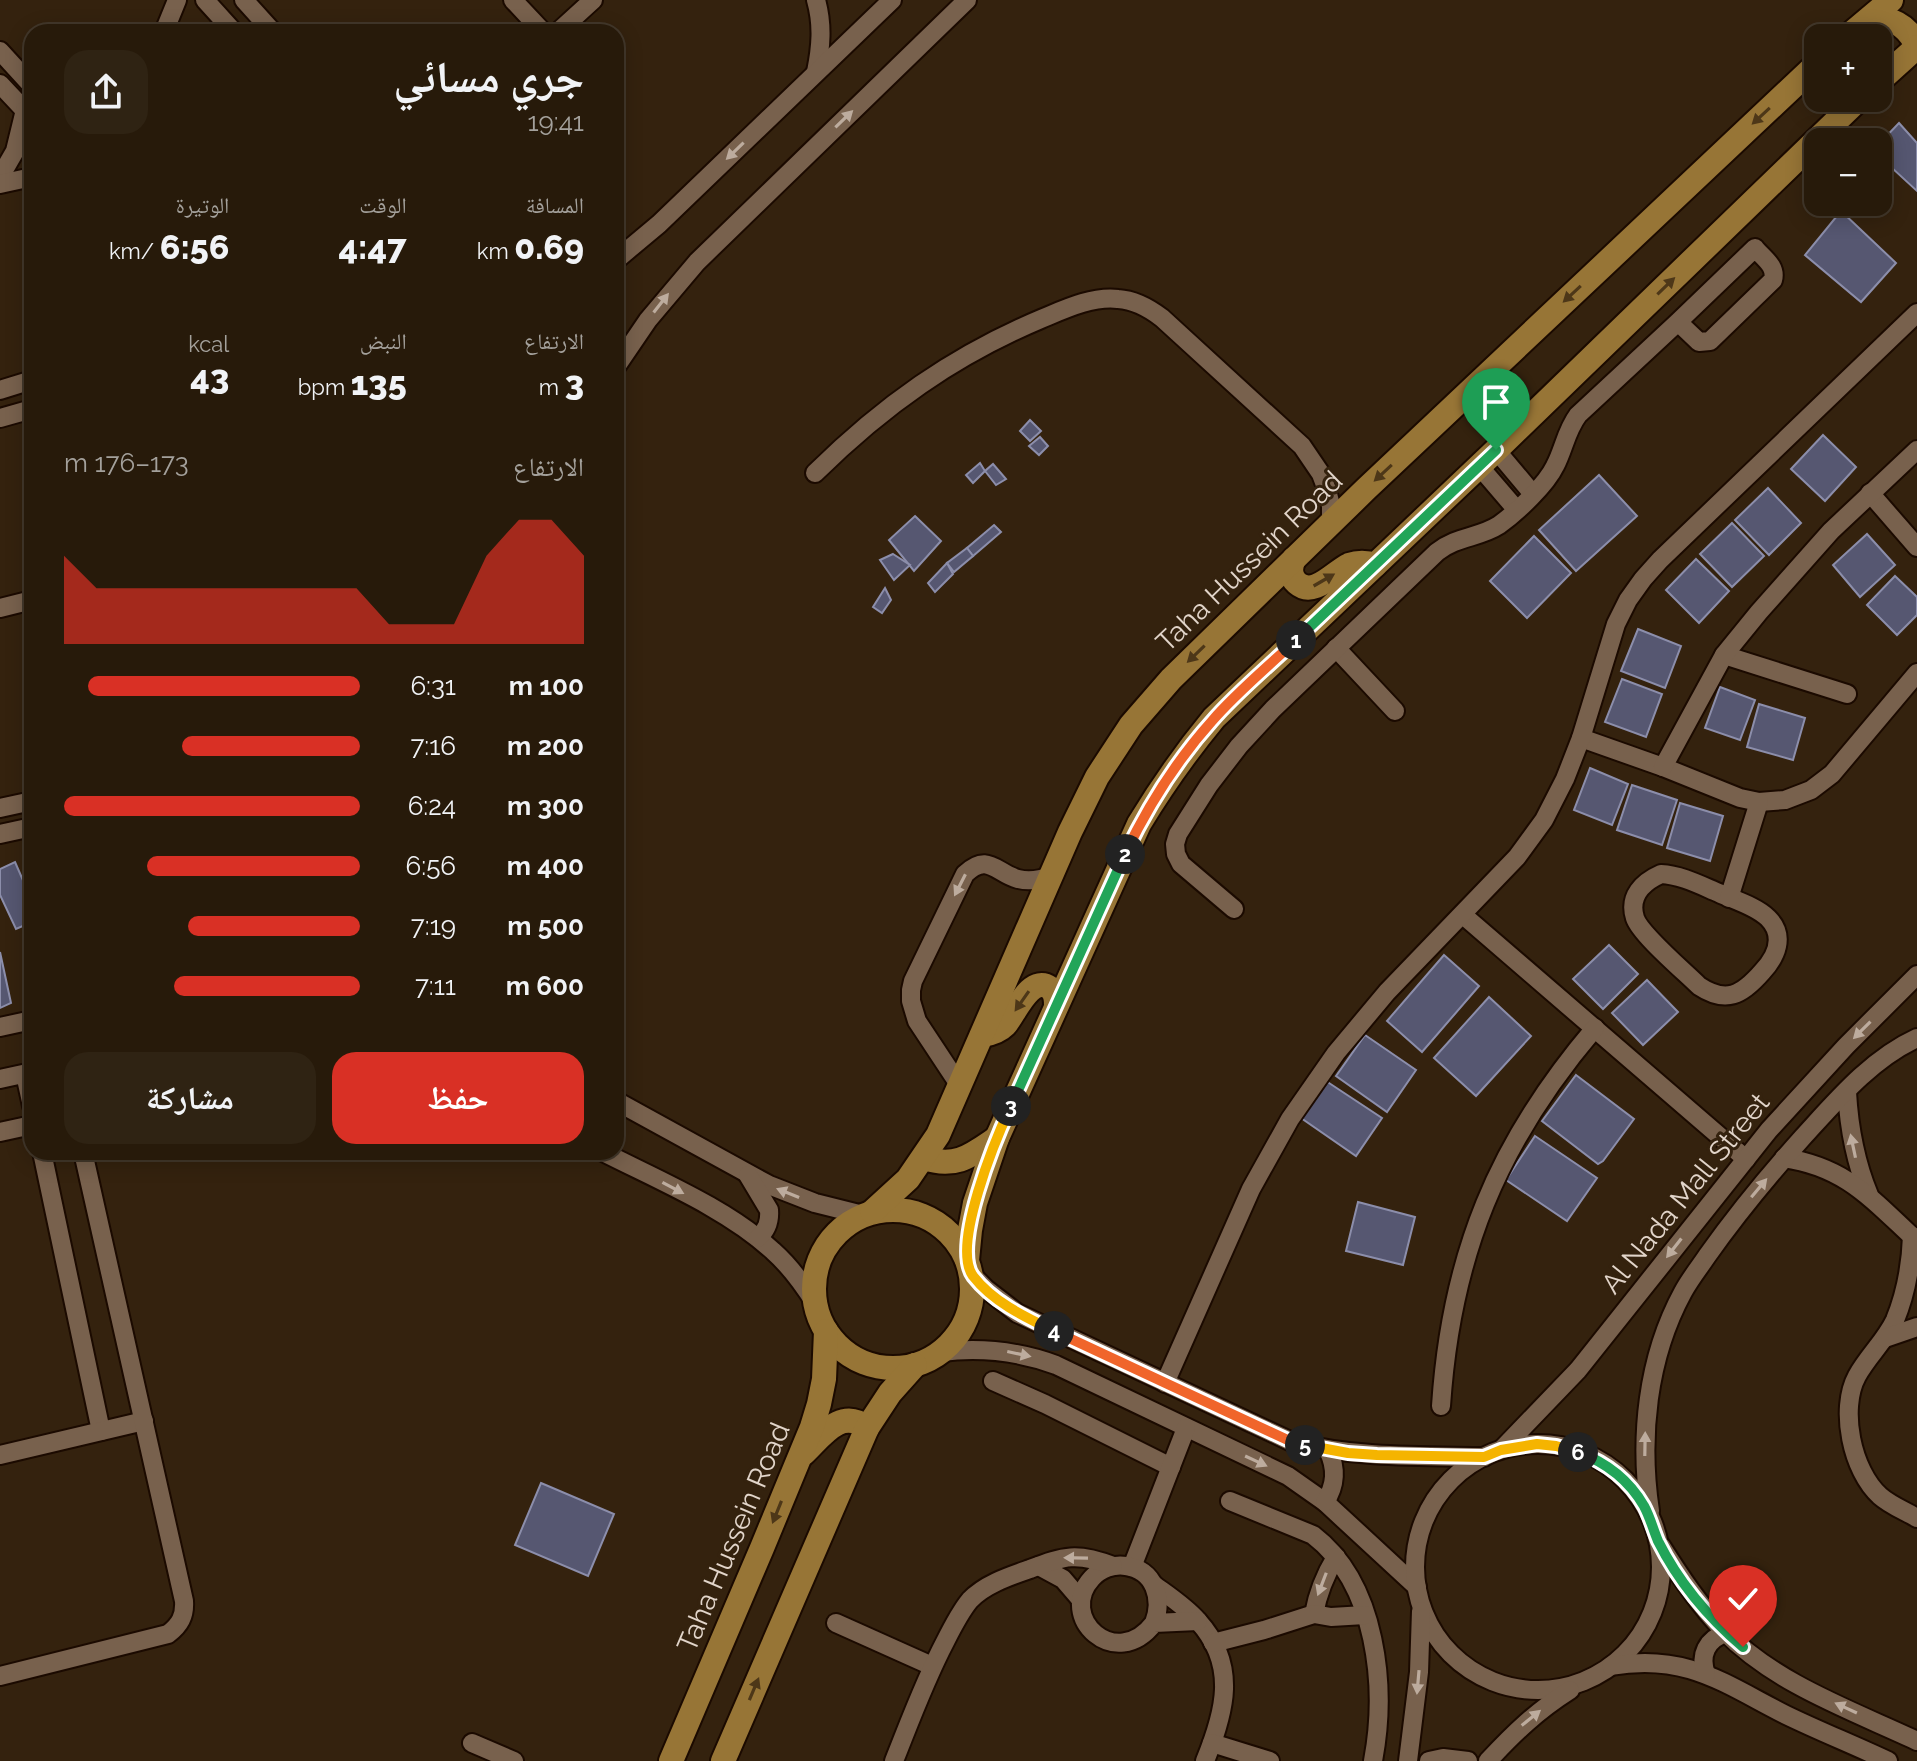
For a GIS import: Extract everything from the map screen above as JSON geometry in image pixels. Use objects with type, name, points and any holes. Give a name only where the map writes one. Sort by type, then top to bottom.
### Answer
[{"type":"main road","points":[[1863,24],[1891,0]]},
{"type":"main road","points":[[1867,21],[1885,19],[1902,25],[1914,38],[1917,47],[1892,69]]},
{"type":"main road","name":"Taha Hussein Road","points":[[867,1213],[908,1179],[938,1135],[1097,777],[1131,725],[1171,679],[1331,522],[1804,76]]},
{"type":"main road","points":[[969,1267],[952,1235],[929,1217],[901,1209],[867,1213],[849,1222],[828,1244],[816,1272],[815,1303],[826,1331],[835,1342],[846,1352],[872,1365],[886,1368],[915,1365],[941,1352],[952,1342],[967,1318],[971,1303],[970,1230],[975,1203],[997,1138],[1139,824],[1186,751],[1214,718],[1846,112]]},
{"type":"main road","points":[[1294,559],[1292,578],[1308,588],[1353,564],[1375,565]]},
{"type":"main road","points":[[982,1035],[1004,1026],[1035,986],[1049,988],[1055,996],[1056,1005]]},
{"type":"main road","points":[[924,1158],[940,1162],[961,1160],[997,1138]]},
{"type":"main road","name":"Taha Hussein Road","points":[[671,1761],[762,1548],[819,1404],[824,1379],[826,1331]]},
{"type":"main road","points":[[723,1761],[867,1428],[890,1393],[915,1365]]},
{"type":"main road","points":[[800,1456],[840,1421],[853,1420],[867,1428]]},
{"type":"street","points":[[167,24],[177,0]]},
{"type":"street","points":[[205,0],[227,24]]},
{"type":"street","points":[[244,0],[266,24]]},
{"type":"street","points":[[513,0],[536,24]]},
{"type":"street","points":[[567,24],[593,0]]},
{"type":"street","points":[[816,0],[821,33],[816,73]]},
{"type":"street","points":[[624,253],[659,224],[892,0]]},
{"type":"street","points":[[624,355],[648,320],[706,253],[967,0]]},
{"type":"street","points":[[0,51],[24,77]]},
{"type":"street","points":[[0,84],[24,110]]},
{"type":"street","points":[[0,177],[15,151],[24,125]]},
{"type":"street","points":[[0,184],[24,179]]},
{"type":"street","points":[[1234,909],[1181,864],[1175,844],[1209,785],[1239,746],[1273,709],[1437,552],[1457,539],[1500,524],[1533,494],[1555,466],[1568,431],[1578,415],[1755,248],[1773,268],[1773,280],[1710,341],[1699,342],[1678,322]]},
{"type":"street","points":[[815,473],[886,409],[986,344],[1052,315],[1101,299],[1118,299],[1149,308],[1162,318],[1302,446],[1313,460],[1327,490],[1331,522]]},
{"type":"street","points":[[1165,1383],[1251,1189],[1290,1119],[1336,1053],[1377,1005],[1517,857],[1544,820],[1581,738],[1616,624],[1628,600],[1660,560],[1917,313]]},
{"type":"street","points":[[0,390],[24,382]]},
{"type":"street","points":[[0,418],[24,411]]},
{"type":"street","points":[[1663,767],[1724,655],[1794,570],[1917,450]]},
{"type":"street","points":[[1488,458],[1533,494]]},
{"type":"street","points":[[1488,458],[1516,509]]},
{"type":"street","points":[[1870,493],[1917,547]]},
{"type":"street","points":[[0,608],[24,602]]},
{"type":"street","points":[[1336,648],[1395,711]]},
{"type":"street","points":[[1724,655],[1847,694]]},
{"type":"street","points":[[1581,738],[1740,798],[1759,802],[1785,800],[1811,790],[1832,774],[1917,673]]},
{"type":"street","points":[[1729,898],[1759,802]]},
{"type":"street","points":[[0,808],[24,803]]},
{"type":"street","points":[[0,834],[24,829]]},
{"type":"street","points":[[960,1086],[917,1021],[911,1001],[913,981],[965,874],[971,869],[988,864],[1012,877],[1029,881],[1051,876]]},
{"type":"street","points":[[1661,874],[1675,875],[1729,898],[1767,917],[1778,938],[1777,950],[1772,961],[1750,986],[1730,996],[1719,996],[1699,986],[1643,930],[1635,918],[1634,904],[1638,890],[1647,880],[1661,874]]},
{"type":"street","points":[[1463,915],[1746,1159]]},
{"type":"street","name":"Al Nada Mall Street","points":[[1493,1453],[1553,1398],[1594,1352],[1769,1130],[1917,975]]},
{"type":"street","points":[[0,1027],[24,1022]]},
{"type":"street","points":[[1441,1406],[1456,1293],[1482,1209],[1527,1119],[1570,1057],[1595,1028]]},
{"type":"street","name":"Al Nada Mall Street","points":[[1654,1531],[1646,1478],[1645,1433],[1661,1345],[1684,1290],[1752,1196],[1784,1158],[1881,1059],[1917,1038]]},
{"type":"street","points":[[0,1079],[24,1074]]},
{"type":"street","points":[[1847,1092],[1853,1146],[1870,1198]]},
{"type":"street","points":[[624,1105],[791,1195],[867,1213]]},
{"type":"street","points":[[0,1132],[24,1127]]},
{"type":"street","points":[[1784,1158],[1816,1164],[1858,1187],[1914,1238],[1905,1289],[1894,1322],[1856,1377],[1849,1408],[1851,1440],[1862,1470],[1880,1497],[1917,1518]]},
{"type":"street","points":[[44,1160],[101,1431]]},
{"type":"street","points":[[0,1676],[168,1634],[182,1620],[184,1611],[85,1160]]},
{"type":"street","points":[[618,1160],[721,1213],[758,1238],[790,1268],[815,1303]]},
{"type":"street","points":[[746,1173],[769,1210],[769,1223],[758,1238]]},
{"type":"street","points":[[969,1267],[986,1289],[1017,1313],[1292,1442],[1328,1450],[1377,1455],[1493,1453],[1537,1444],[1591,1456],[1614,1471],[1634,1490],[1687,1586],[1726,1633],[1785,1678],[1913,1735]]},
{"type":"street","points":[[1885,1338],[1917,1327]]},
{"type":"street","points":[[1062,1368],[1076,1341]]},
{"type":"street","points":[[941,1352],[973,1349],[1006,1351],[1039,1359],[1288,1476],[1325,1502],[1419,1596],[1437,1636],[1461,1663],[1509,1687],[1544,1690],[1580,1684]]},
{"type":"street","points":[[993,1381],[1171,1467]]},
{"type":"street","points":[[0,1455],[144,1421]]},
{"type":"street","points":[[1132,1567],[1186,1428]]},
{"type":"street","points":[[1325,1502],[1335,1477],[1328,1450]]},
{"type":"street","points":[[1408,1761],[1419,1672],[1418,1542],[1430,1511],[1448,1483],[1465,1468],[1493,1453]]},
{"type":"street","points":[[1230,1501],[1313,1535],[1336,1557],[1356,1590],[1377,1663],[1379,1688],[1373,1761]]},
{"type":"street","points":[[1488,1761],[1515,1731],[1546,1706],[1611,1666],[1636,1641],[1653,1610],[1660,1575],[1654,1531]]},
{"type":"street","points":[[894,1761],[932,1666],[971,1598],[1007,1577],[1056,1559],[1075,1556],[1113,1566]]},
{"type":"street","points":[[1314,1614],[1318,1593],[1336,1557]]},
{"type":"street","points":[[1154,1585],[1159,1604],[1154,1623],[1133,1641],[1104,1640],[1089,1627],[1082,1609],[1084,1590],[1095,1575],[1122,1565],[1148,1577],[1198,1621],[1213,1643],[1224,1676],[1224,1698],[1218,1729],[1205,1761]]},
{"type":"street","points":[[1039,1566],[1063,1579],[1081,1600]]},
{"type":"street","points":[[1213,1643],[1314,1614],[1365,1615]]},
{"type":"street","points":[[1154,1623],[1198,1621]]},
{"type":"street","points":[[836,1623],[932,1666]]},
{"type":"street","points":[[1706,1674],[1704,1651],[1712,1639],[1726,1633]]},
{"type":"street","points":[[1611,1666],[1661,1663],[1706,1674],[1888,1761]]},
{"type":"street","points":[[472,1743],[514,1761]]},
{"type":"street","points":[[1212,1743],[1270,1761]]},
{"type":"street","points":[[1429,1761],[1443,1758],[1468,1761]]},
{"type":"building","points":[[1899,123],[1917,143],[1917,191],[1892,168],[1892,130]]},
{"type":"building","points":[[1837,216],[1846,216],[1896,263],[1861,302],[1805,255]]},
{"type":"building","points":[[1030,420],[1041,431],[1030,441],[1020,431]]},
{"type":"building","points":[[1823,435],[1856,467],[1825,501],[1791,469]]},
{"type":"building","points":[[1040,437],[1048,446],[1039,455],[1029,446]]},
{"type":"building","points":[[980,463],[985,471],[973,483],[966,475]]},
{"type":"building","points":[[993,464],[1006,479],[996,485],[985,471]]},
{"type":"building","points":[[1599,475],[1637,516],[1576,571],[1539,530]]},
{"type":"building","points":[[1768,488],[1801,523],[1769,555],[1735,520]]},
{"type":"building","points":[[915,516],[941,541],[914,571],[889,540]]},
{"type":"building","points":[[1732,523],[1764,556],[1732,587],[1700,554]]},
{"type":"building","points":[[994,525],[1001,532],[973,556],[967,548]]},
{"type":"building","points":[[1867,534],[1895,565],[1860,597],[1833,565]]},
{"type":"building","points":[[1534,536],[1571,573],[1527,618],[1490,581]]},
{"type":"building","points":[[967,548],[973,556],[954,572],[947,563]]},
{"type":"building","points":[[893,554],[910,565],[894,580],[880,560]]},
{"type":"building","points":[[1696,559],[1729,591],[1699,623],[1666,590]]},
{"type":"building","points":[[947,563],[953,574],[935,592],[928,583]]},
{"type":"building","points":[[1895,576],[1917,597],[1917,615],[1897,635],[1867,605]]},
{"type":"building","points":[[885,588],[891,600],[882,613],[873,607]]},
{"type":"building","points":[[1638,629],[1681,646],[1665,688],[1621,671]]},
{"type":"building","points":[[1622,679],[1662,694],[1646,737],[1605,722]]},
{"type":"building","points":[[1720,687],[1755,700],[1740,740],[1705,728]]},
{"type":"building","points":[[1759,704],[1805,718],[1793,760],[1747,747]]},
{"type":"building","points":[[1590,768],[1628,784],[1612,825],[1574,810]]},
{"type":"building","points":[[1632,785],[1677,800],[1662,845],[1617,830]]},
{"type":"building","points":[[1680,803],[1723,816],[1710,861],[1667,848]]},
{"type":"building","points":[[15,862],[24,883],[24,926],[16,929],[0,895],[0,869]]},
{"type":"building","points":[[1609,945],[1638,974],[1603,1009],[1573,979]]},
{"type":"building","points":[[0,952],[11,1003],[0,1008]]},
{"type":"building","points":[[1444,955],[1479,986],[1422,1052],[1387,1021]]},
{"type":"building","points":[[1647,980],[1678,1012],[1643,1045],[1612,1013]]},
{"type":"building","points":[[1489,997],[1531,1036],[1476,1096],[1434,1058]]},
{"type":"building","points":[[1365,1035],[1416,1070],[1387,1112],[1336,1076]]},
{"type":"building","points":[[1576,1075],[1634,1119],[1598,1164],[1542,1121]]},
{"type":"building","points":[[1326,1081],[1382,1118],[1356,1156],[1301,1118]]},
{"type":"building","points":[[1535,1136],[1597,1178],[1567,1221],[1506,1180]]},
{"type":"building","points":[[1358,1202],[1415,1217],[1403,1265],[1346,1251]]},
{"type":"building","points":[[541,1483],[614,1514],[588,1576],[515,1545]]},
{"type":"route","points":[[1496,450],[1214,718],[1161,787],[1120,863],[997,1138],[975,1203],[967,1260],[971,1274],[1017,1313],[1292,1442],[1348,1453],[1484,1457],[1501,1450],[1537,1444],[1591,1456],[1634,1490],[1652,1522],[1657,1539],[1687,1586],[1703,1608],[1743,1647]]}]
